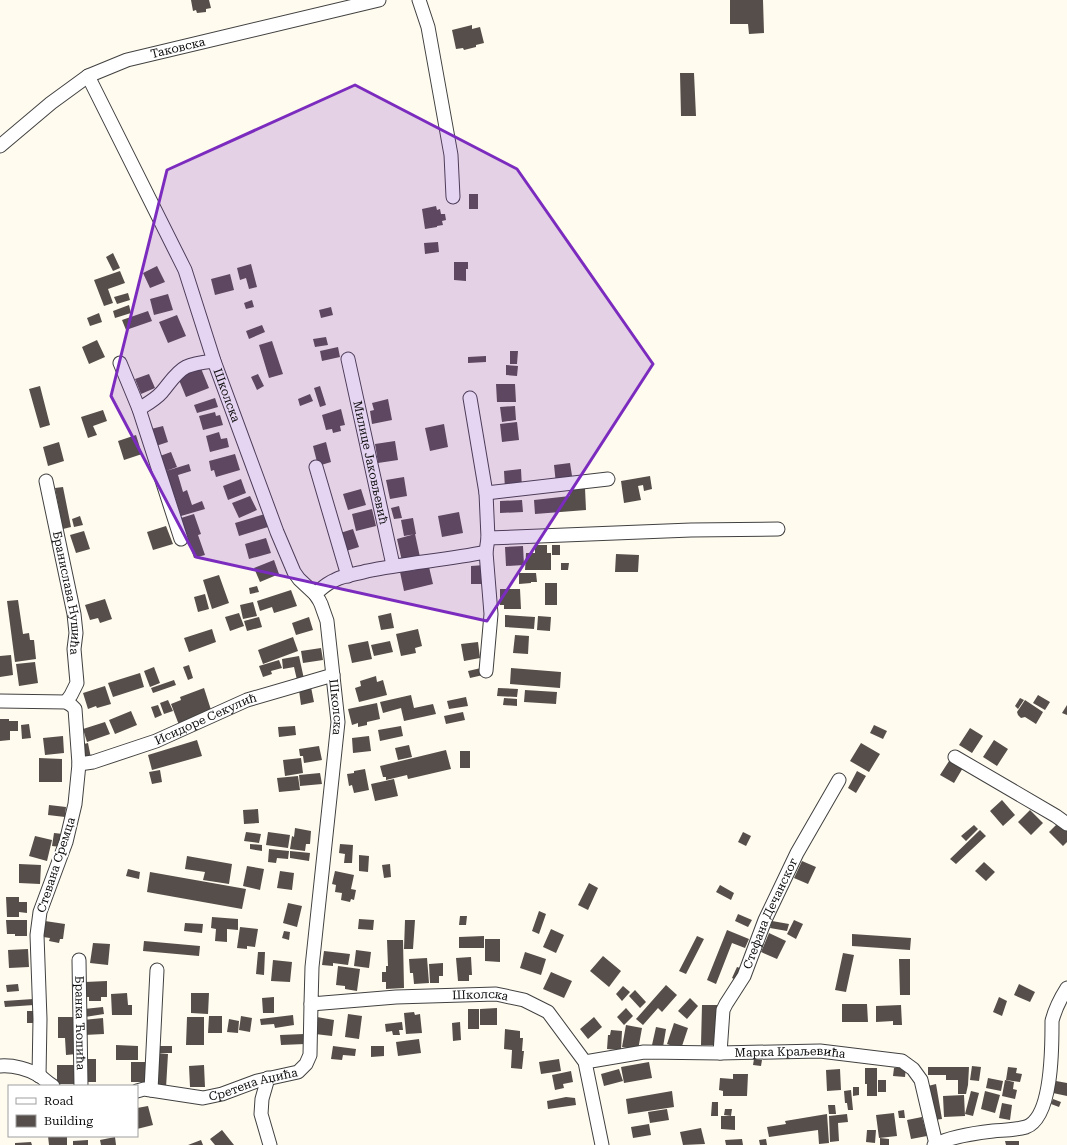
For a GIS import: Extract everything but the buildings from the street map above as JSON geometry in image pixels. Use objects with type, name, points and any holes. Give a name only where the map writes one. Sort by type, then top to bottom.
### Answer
[{"type":"street","name":"Таковска","points":[[0,146],[51,103],[88,76],[127,60],[379,0]]},
{"type":"street","points":[[420,0],[428,27],[451,155],[453,197]]},
{"type":"street","name":"Школска","points":[[88,76],[185,270],[214,361],[277,532],[294,572],[299,579],[315,594],[321,604],[327,621],[338,722],[312,967],[311,1004],[396,997],[496,994],[524,1000],[548,1012],[585,1062],[602,1145]]},
{"type":"street","name":"Милице Јаковљевић","points":[[348,359],[393,566]]},
{"type":"street","points":[[139,409],[161,394],[180,371],[186,367],[214,361]]},
{"type":"street","points":[[120,363],[139,409],[181,539]]},
{"type":"street","points":[[470,398],[486,493],[488,538],[486,552],[491,614],[486,671]]},
{"type":"street","points":[[316,467],[348,576]]},
{"type":"street","points":[[486,493],[608,479]]},
{"type":"street","name":"Бранислава Нушића","points":[[46,481],[74,614],[76,633],[74,649],[76,683],[66,702]]},
{"type":"street","points":[[488,538],[683,530],[778,529]]},
{"type":"street","points":[[315,594],[335,579],[393,566],[486,552]]},
{"type":"street","name":"Исидоре Секулић","points":[[79,764],[93,762],[130,751],[156,741],[247,700],[333,675]]},
{"type":"street","points":[[0,701],[66,702]]},
{"type":"street","name":"Стевана Сремца","points":[[39,1076],[40,1019],[37,935],[38,921],[42,905],[66,842],[75,804],[79,764],[75,709],[66,702]]},
{"type":"street","points":[[955,757],[1056,816],[1067,824]]},
{"type":"street","name":"Стефана Дечанског","points":[[720,1053],[723,1010],[744,976],[765,920],[797,853],[839,780]]},
{"type":"street","name":"Бранка Ћопића","points":[[79,960],[81,1085]]},
{"type":"street","points":[[151,1090],[157,970]]},
{"type":"street","points":[[935,1144],[963,1141],[991,1131],[1020,1128],[1028,1126],[1037,1119],[1041,1112],[1049,1082],[1051,1066],[1052,1021],[1059,1001],[1067,988]]},
{"type":"street","name":"Сретена Аџића","points":[[138,1091],[144,1089],[203,1098],[222,1094],[257,1081],[298,1072],[306,1064],[310,1055],[311,1004]]},
{"type":"street","name":"Марка Краљевића","points":[[585,1062],[644,1052],[720,1053],[820,1051],[902,1061],[913,1069],[921,1080],[935,1144]]},
{"type":"street","points":[[0,1066],[13,1066],[25,1070],[39,1076],[51,1085]]},
{"type":"street","points":[[268,1078],[262,1099],[261,1114],[270,1145]]},
{"type":"highlighted area","points":[[355,85],[517,169],[653,364],[487,621],[196,557],[111,396],[167,170]]}]
